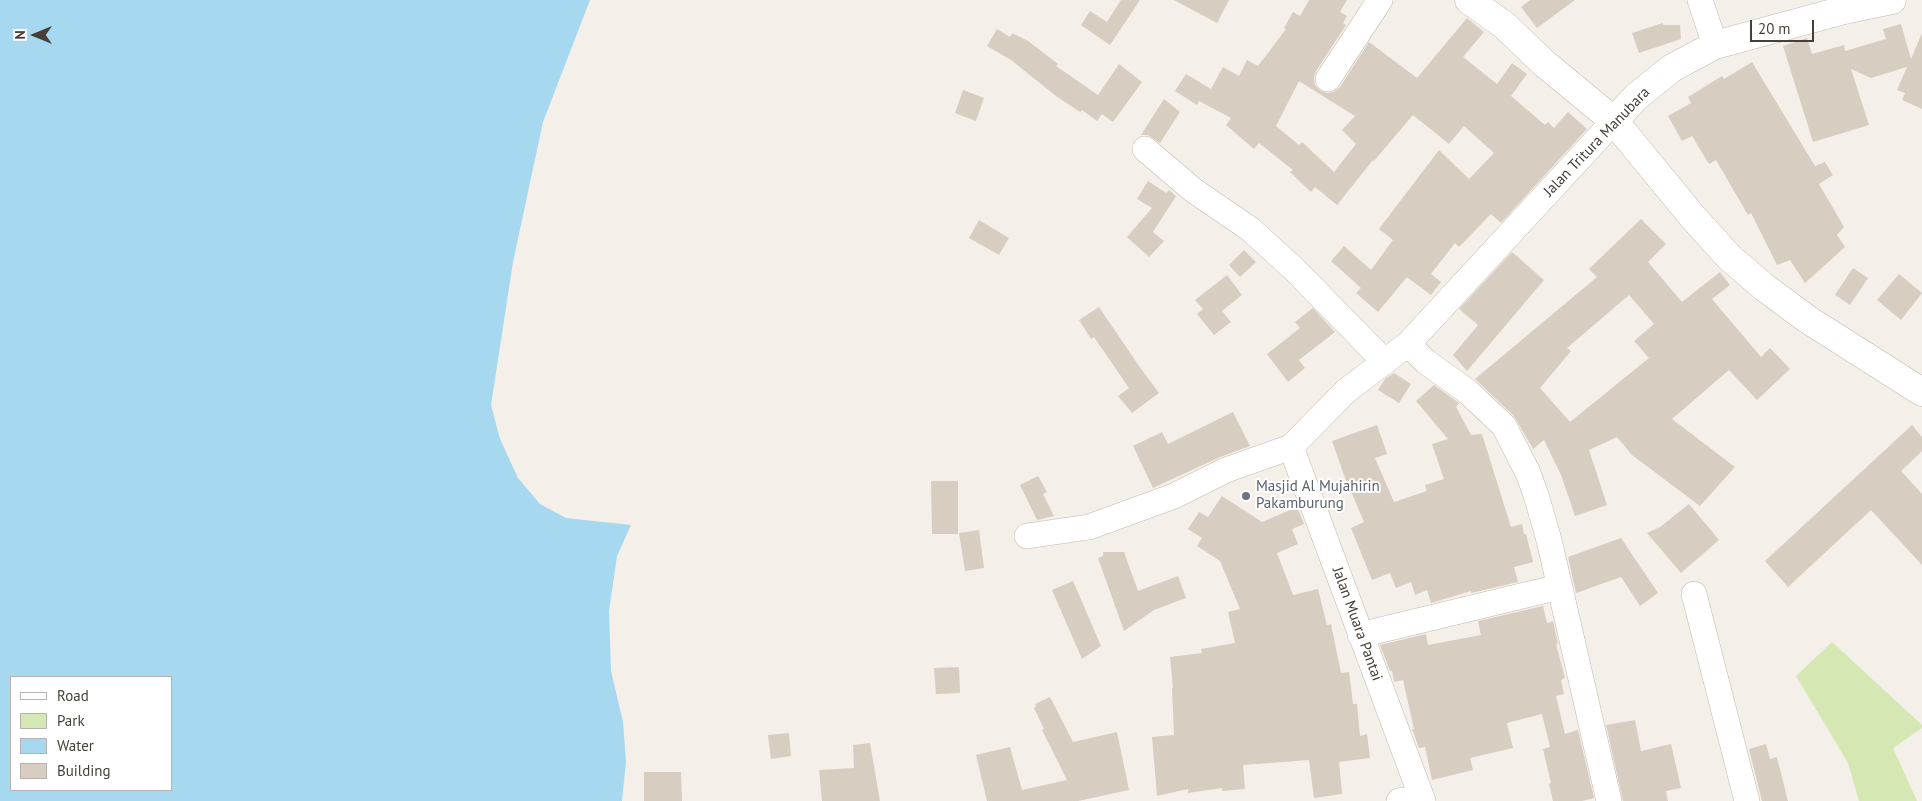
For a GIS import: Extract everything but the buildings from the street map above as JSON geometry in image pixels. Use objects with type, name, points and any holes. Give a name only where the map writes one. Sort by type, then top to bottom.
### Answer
[{"type":"street","points":[[1328,79],[1380,0]]},
{"type":"street","points":[[1469,0],[1504,26],[1545,64],[1614,121],[1692,216],[1729,257],[1764,288],[1807,319],[1922,392]]},
{"type":"street","points":[[1700,0],[1715,45]]},
{"type":"street","name":"Jalan Tritura Manubara","points":[[1291,447],[1346,390],[1408,344],[1636,97],[1672,68],[1715,45],[1844,10],[1892,0]]},
{"type":"street","points":[[1145,149],[1192,190],[1250,229],[1295,270],[1384,362]]},
{"type":"street","points":[[1408,344],[1426,361],[1468,392],[1504,426],[1528,474],[1549,540],[1610,801]]},
{"type":"street","points":[[1027,536],[1089,527],[1174,496],[1226,470],[1291,447]]},
{"type":"street","name":"Jalan Muara Pantai","points":[[1291,447],[1360,635],[1415,800]]},
{"type":"street","points":[[1360,635],[1559,587]]},
{"type":"street","points":[[1694,594],[1747,801]]},
{"type":"green space","points":[[1832,642],[1922,725],[1922,728],[1893,748],[1917,801],[1859,801],[1848,763],[1796,676]]},
{"type":"water","points":[[0,0],[590,0],[543,122],[513,262],[491,405],[500,439],[518,478],[540,504],[566,518],[631,525],[617,556],[609,611],[611,671],[623,722],[626,761],[622,801],[0,801]]},
{"type":"place","name":"Masjid Al Mujahirin Pakamburung","points":[[1246,496]]}]
